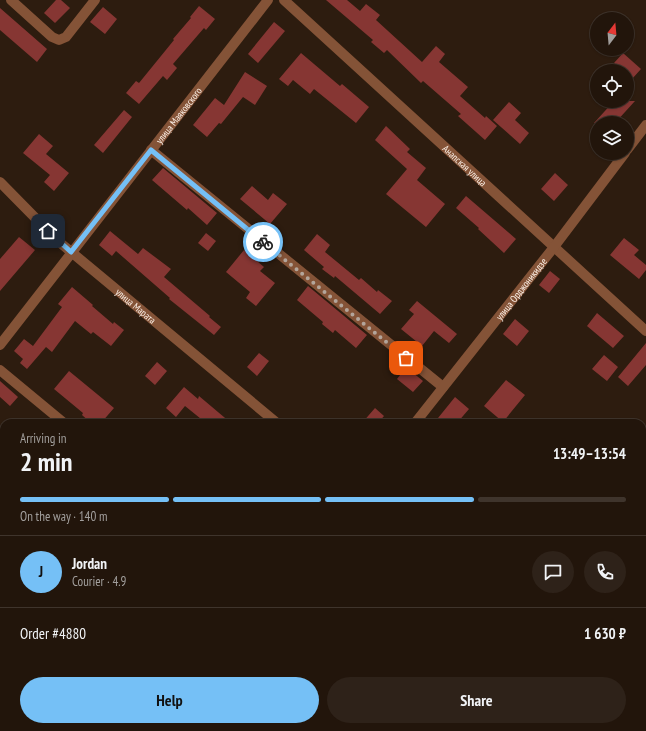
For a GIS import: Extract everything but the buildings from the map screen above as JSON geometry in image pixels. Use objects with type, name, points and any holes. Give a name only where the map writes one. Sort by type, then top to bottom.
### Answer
[{"type":"street","points":[[11,0],[52,37],[59,40],[66,37],[95,0]]},
{"type":"street","name":"улица Маяковского","points":[[0,345],[268,0]]},
{"type":"street","name":"Анапская улица","points":[[284,0],[646,331]]},
{"type":"street","points":[[634,141],[646,125]]},
{"type":"street","points":[[151,150],[443,387]]},
{"type":"street","name":"улица Орджоникидзе","points":[[418,419],[554,247],[620,160]]},
{"type":"street","name":"улица Марата","points":[[0,182],[58,241],[272,419]]},
{"type":"street","points":[[0,370],[59,419]]},
{"type":"way so far","points":[[263,242],[406,358]]},
{"type":"route","points":[[48,231],[71,252],[151,150],[263,242]]}]
